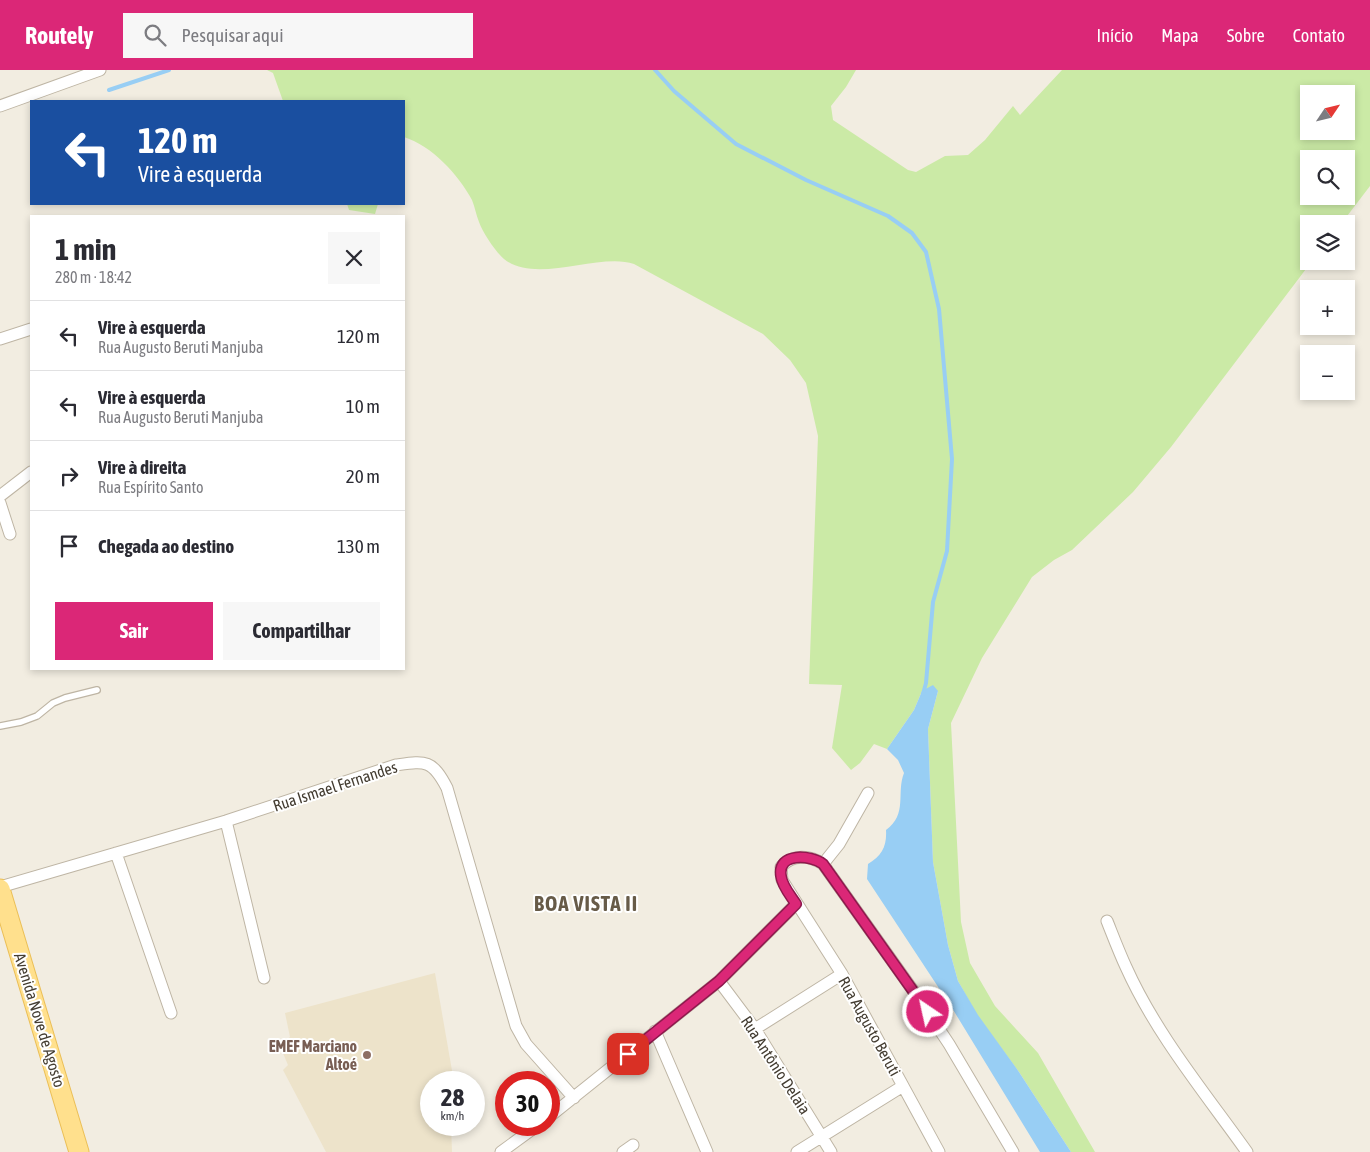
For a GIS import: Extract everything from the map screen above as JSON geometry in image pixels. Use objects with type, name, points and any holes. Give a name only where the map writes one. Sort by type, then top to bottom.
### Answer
[{"type":"main road","name":"Avenida Nove de Agosto","points":[[0,888],[79,1152]]},
{"type":"street","points":[[0,106],[98,70]]},
{"type":"street","points":[[0,338],[30,328]]},
{"type":"street","points":[[0,496],[30,473]]},
{"type":"street","points":[[0,503],[10,534]]},
{"type":"street","name":"Rua Ismael Fernandes","points":[[0,888],[226,822],[396,765],[422,762],[431,766],[441,776],[447,788],[516,1026],[526,1044],[574,1098]]},
{"type":"street","points":[[868,793],[839,844],[823,864],[949,1044],[1013,1152]]},
{"type":"street","points":[[226,822],[264,978]]},
{"type":"street","points":[[116,853],[171,1013]]},
{"type":"street","name":"Rua Augusto Beruti","points":[[823,864],[816,859],[796,857],[781,867],[782,880],[842,974],[939,1152]]},
{"type":"street","points":[[560,1109],[719,981],[796,904]]},
{"type":"street","points":[[1107,921],[1126,967],[1143,999],[1171,1044],[1247,1152]]},
{"type":"street","points":[[755,1029],[842,974]]},
{"type":"street","name":"Rua Antônio Delaia","points":[[719,981],[755,1029],[831,1152]]},
{"type":"street","points":[[655,1032],[707,1152]]},
{"type":"street","points":[[797,1152],[903,1086]]},
{"type":"street","points":[[501,1152],[523,1136]]},
{"type":"street","points":[[622,1152],[633,1145]]},
{"type":"lane","points":[[0,726],[21,722],[37,716],[53,703],[64,698],[97,690]]},
{"type":"shaded area","name":"EMEF Marciano Altoé","points":[[435,973],[452,1071],[420,1071],[420,1136],[451,1136],[452,1152],[326,1152],[283,1070],[288,1065],[280,1046],[290,1037],[285,1013]]},
{"type":"green space","points":[[267,70],[856,70],[831,106],[833,120],[908,170],[916,172],[945,156],[968,155],[985,140],[1013,106],[1020,115],[1062,70],[1370,70],[1370,186],[1348,215],[1300,215],[1300,270],[1305,270],[1171,447],[1133,492],[1072,550],[1054,560],[1032,577],[982,658],[951,723],[961,922],[970,963],[995,1006],[1038,1053],[1095,1152],[1071,1152],[1019,1072],[977,1015],[958,981],[948,945],[933,862],[928,729],[938,691],[922,691],[914,710],[887,749],[874,744],[860,763],[851,770],[832,748],[842,685],[809,684],[818,436],[806,383],[790,360],[763,334],[634,264],[620,261],[550,269],[533,269],[517,266],[504,259],[486,236],[472,200],[452,171],[434,154],[405,137],[405,100],[283,100],[273,73]]},
{"type":"green space","points":[[347,205],[378,205],[375,214],[349,210]]},
{"type":"water","points":[[933,685],[938,691],[928,729],[933,862],[948,945],[958,981],[978,1015],[1019,1072],[1071,1152],[1040,1152],[952,1008],[867,879],[868,864],[877,858],[883,850],[886,841],[886,830],[893,824],[899,810],[904,773],[898,760],[887,749],[914,710],[922,691]]},
{"type":"waterway","points":[[109,90],[169,70]]},
{"type":"waterway","points":[[655,70],[674,91],[736,144],[806,180],[888,216],[912,233],[926,252],[939,309],[952,459],[947,551],[933,602],[926,683],[923,694]]},
{"type":"place","name":"EMEF Marciano Altoé","points":[[367,1055]]},
{"type":"district","name":"BOA VISTA II","points":[[586,904]]},
{"type":"route","points":[[628,1054],[719,981],[796,904],[780,874],[781,867],[796,857],[816,859],[823,864],[928,1012]]}]
